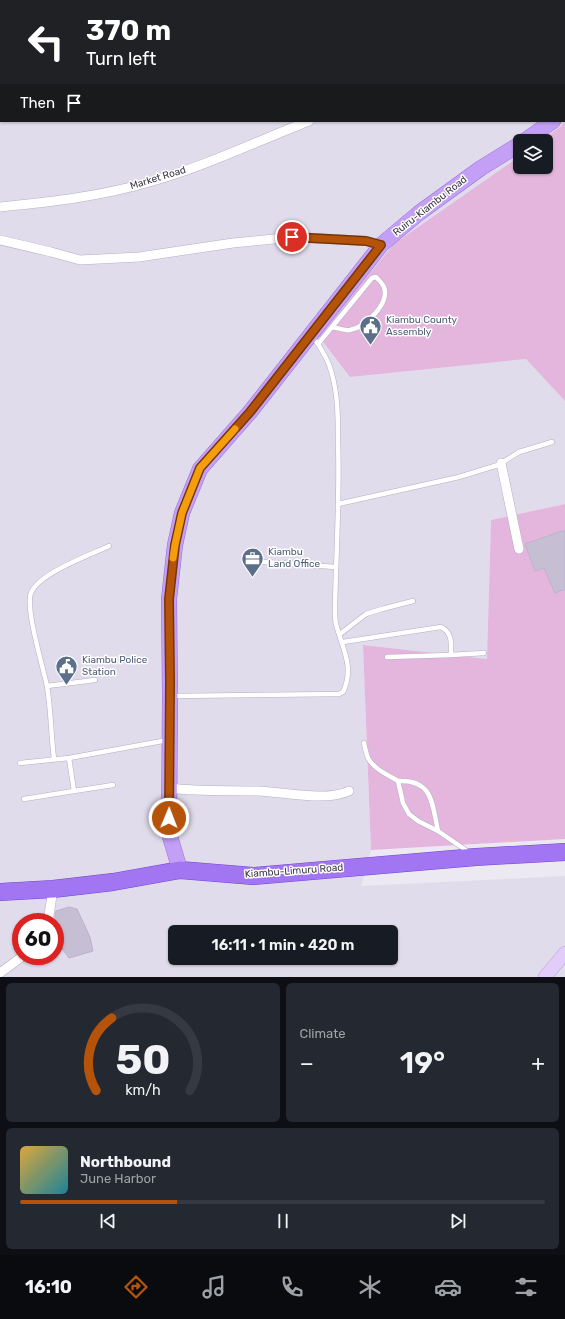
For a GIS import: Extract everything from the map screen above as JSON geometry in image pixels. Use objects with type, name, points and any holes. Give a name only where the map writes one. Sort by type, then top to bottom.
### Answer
[{"type":"highway","name":"Kiambu-Limuru Road","points":[[0,892],[52,889],[113,882],[180,870],[252,876],[476,857],[565,852]]},
{"type":"main road","points":[[534,134],[552,122]]},
{"type":"main road","name":"Ruiru-Kiambu Road","points":[[180,870],[169,833],[169,599],[175,545],[182,513],[200,468],[314,339],[381,245],[419,213],[481,168],[513,148]]},
{"type":"main road","points":[[545,977],[565,952]]},
{"type":"street","name":"Market Road","points":[[0,207],[38,203],[106,192],[152,181],[196,166],[306,122]]},
{"type":"street","points":[[0,240],[80,260],[139,257],[233,243],[292,237],[366,241],[381,245]]},
{"type":"street","points":[[501,463],[519,549]]},
{"type":"street","points":[[170,788],[193,791],[259,791],[322,796],[341,795],[349,791]]},
{"type":"street","points":[[49,913],[52,889]]},
{"type":"street","points":[[0,973],[12,964]]},
{"type":"lane","points":[[170,696],[339,694],[343,692],[345,688],[348,671],[348,659],[336,624],[339,457],[337,410],[335,388],[329,364],[314,339],[332,327],[372,278],[376,277],[381,281],[384,288],[384,297],[382,305],[378,311],[361,325],[352,330],[332,327]]},
{"type":"lane","points":[[338,504],[459,477],[498,465],[519,452],[552,442]]},
{"type":"lane","points":[[54,759],[47,686],[30,607],[32,593],[40,582],[58,570],[109,546]]},
{"type":"lane","points":[[252,561],[336,567]]},
{"type":"lane","points":[[340,634],[366,614],[382,608],[413,601]]},
{"type":"lane","points":[[343,642],[441,627],[450,635],[452,642],[451,655]]},
{"type":"lane","points":[[387,657],[484,653]]},
{"type":"lane","points":[[47,686],[95,680]]},
{"type":"lane","points":[[20,763],[69,758],[169,740]]},
{"type":"lane","points":[[364,743],[371,762],[384,773],[398,781],[406,780],[418,783],[425,789],[430,796],[438,831]]},
{"type":"lane","points":[[69,758],[74,791]]},
{"type":"lane","points":[[398,781],[403,803],[409,814],[418,821],[438,831],[476,857]]},
{"type":"lane","points":[[24,799],[113,785]]},
{"type":"shaded area","points":[[0,122],[565,122],[550,134],[513,134],[513,161],[462,198],[350,377],[526,359],[565,401],[565,504],[491,520],[487,659],[363,645],[371,850],[361,886],[565,876],[565,977],[0,977]]},
{"type":"shaded area","points":[[565,123],[565,401],[526,359],[350,377],[318,335],[394,244],[513,161],[513,174],[553,174],[553,134],[550,134]]},
{"type":"shaded area","points":[[565,504],[565,839],[371,850],[363,645],[487,659],[491,520]]},
{"type":"building","points":[[565,530],[565,589],[555,593],[544,568],[535,571],[525,544]]},
{"type":"building","points":[[69,907],[77,909],[90,937],[93,951],[69,958],[64,951],[64,913],[56,913],[56,911]]},
{"type":"slow traffic","points":[[173,558],[182,513],[200,468],[235,429]]},
{"type":"place","name":"Kiambu County Assembly","points":[[371,346]]},
{"type":"place","name":"Kiambu Land Office","points":[[253,578]]},
{"type":"place","name":"Kiambu Police Station","points":[[67,686]]},
{"type":"route","points":[[169,818],[169,599],[175,545],[182,513],[200,468],[250,412],[381,245],[366,241],[292,237]]}]
